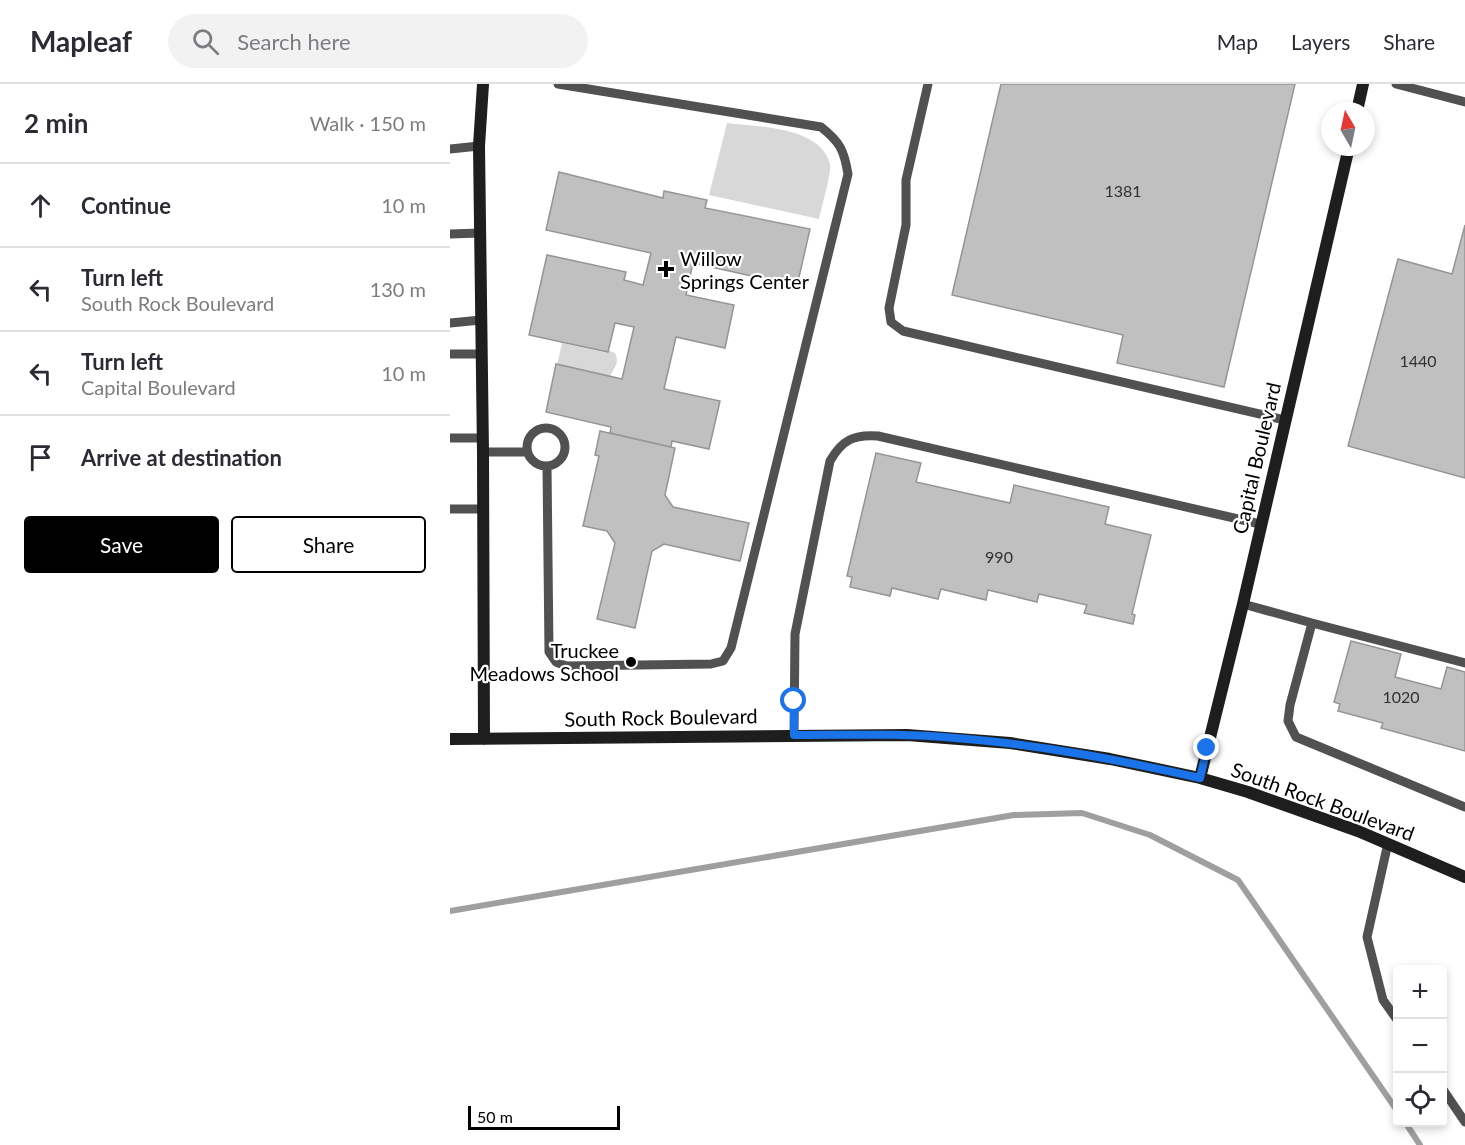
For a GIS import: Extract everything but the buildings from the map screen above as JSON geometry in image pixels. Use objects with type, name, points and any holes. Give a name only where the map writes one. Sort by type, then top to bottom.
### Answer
[{"type":"street","points":[[483,84],[479,146],[484,739]]},
{"type":"street","points":[[1359,102],[1364,84]]},
{"type":"street","name":"Capital Boulevard","points":[[1200,778],[1243,604],[1347,156]]},
{"type":"street","name":"South Rock Boulevard","points":[[450,739],[907,735],[1010,743],[1110,759],[1200,778],[1304,810],[1388,843],[1465,877]]},
{"type":"lane","points":[[547,466],[549,652],[556,662],[566,666],[711,664],[723,661],[731,648],[848,174],[845,155],[836,139],[820,127],[558,84]]},
{"type":"lane","points":[[928,84],[906,180],[906,225],[889,308],[891,322],[903,331],[1286,420]]},
{"type":"lane","points":[[1396,84],[1465,102]]},
{"type":"lane","points":[[450,148],[479,146]]},
{"type":"lane","points":[[450,234],[480,233]]},
{"type":"lane","points":[[450,323],[481,320]]},
{"type":"lane","points":[[450,354],[482,354]]},
{"type":"lane","points":[[555,429],[564,438],[565,451],[559,462],[547,466],[535,463],[527,452],[528,440],[536,430],[555,429]]},
{"type":"lane","points":[[794,735],[795,634],[830,461],[843,444],[853,438],[864,435],[878,436],[1192,506],[1260,524]]},
{"type":"lane","points":[[450,438],[483,438]]},
{"type":"lane","points":[[483,452],[527,452]]},
{"type":"lane","points":[[450,508],[483,509]]},
{"type":"lane","points":[[1243,604],[1465,663]]},
{"type":"lane","points":[[1312,623],[1290,705],[1288,721],[1296,737],[1465,807]]},
{"type":"lane","points":[[1388,843],[1367,937],[1383,1000],[1396,1019]]},
{"type":"lane","points":[[1447,1095],[1465,1122]]},
{"type":"shaded area","points":[[727,123],[770,128],[801,135],[824,151],[830,168],[819,219],[709,195]]},
{"type":"shaded area","points":[[562,343],[615,353],[617,363],[610,377],[557,365]]},
{"type":"waterway","points":[[450,911],[1014,815],[1082,813],[1150,835],[1238,880],[1393,1105]]},
{"type":"waterway","points":[[1408,1127],[1420,1145]]},
{"type":"place","name":"Willow Springs Center","points":[[666,269]]},
{"type":"place","name":"Truckee Meadows School","points":[[631,662]]},
{"type":"route","points":[[794,701],[794,735],[907,735],[1010,743],[1110,759],[1200,778],[1207,748]]}]
